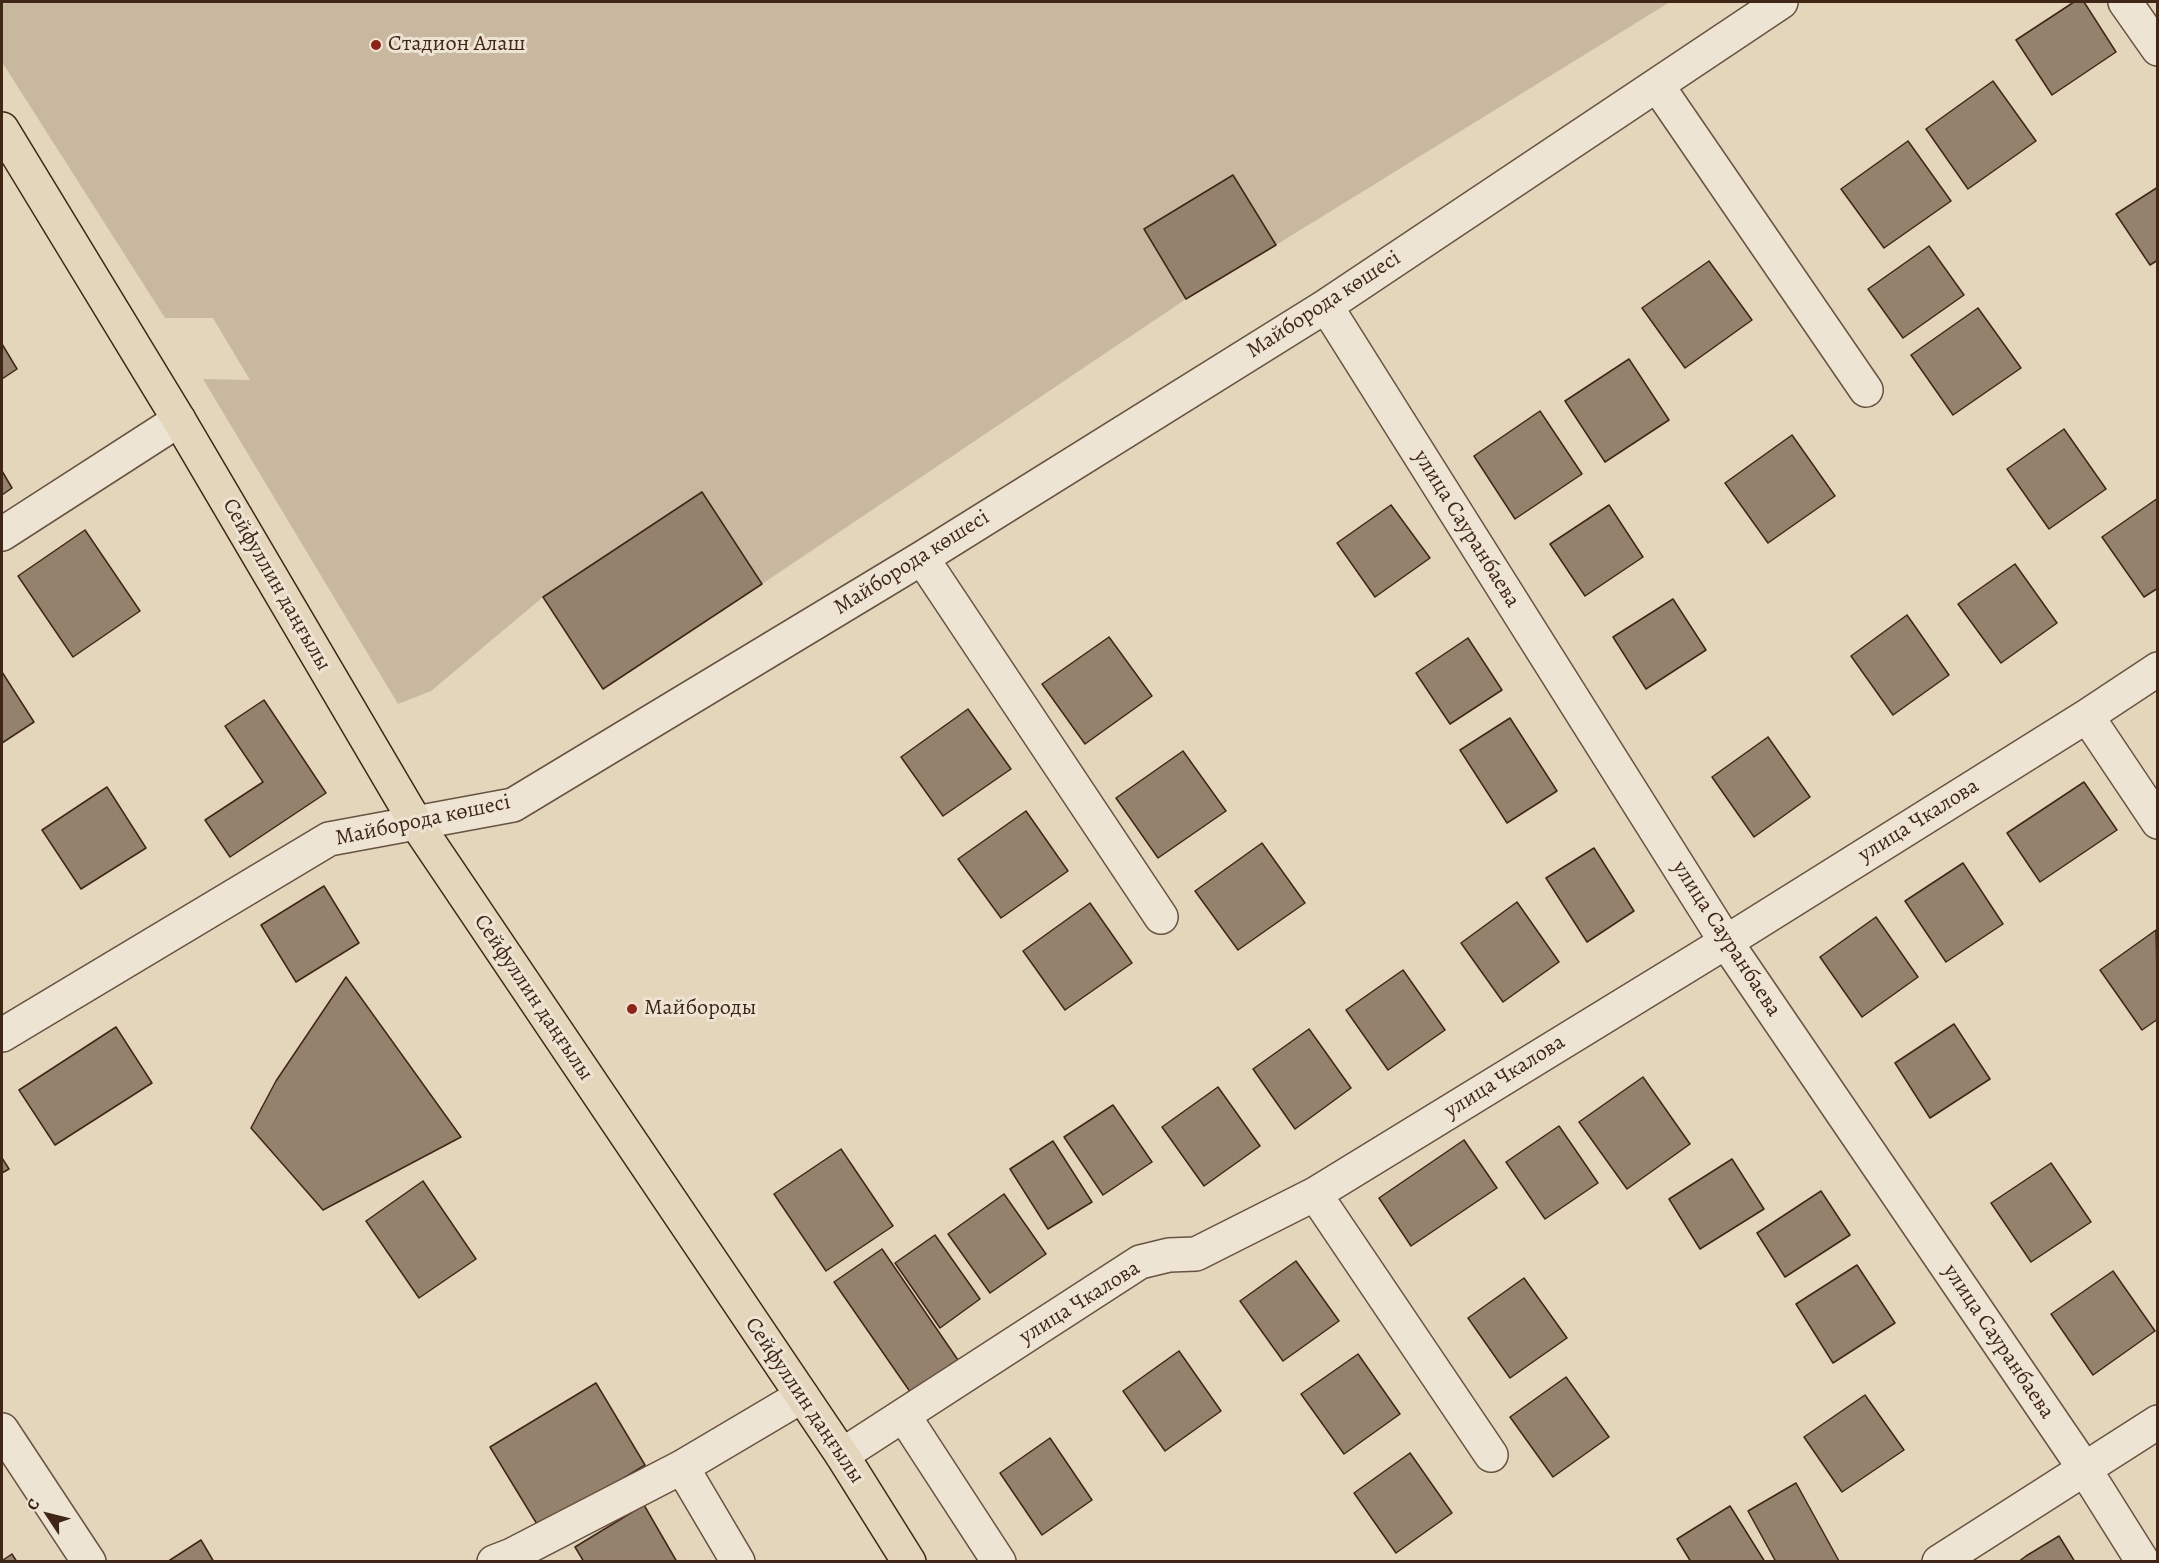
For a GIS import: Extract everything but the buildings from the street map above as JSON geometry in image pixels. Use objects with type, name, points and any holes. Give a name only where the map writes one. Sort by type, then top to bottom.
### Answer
[{"type":"main road","name":"Сейфуллин даңғылы","points":[[2,129],[179,420],[416,823],[842,1455],[909,1562]]},
{"type":"street","name":"Майборода көшесі","points":[[2,1035],[329,839],[513,805],[922,558],[1326,306],[1781,2]]},
{"type":"street","points":[[2126,2],[2157,50]]},
{"type":"street","points":[[1657,85],[1866,390]]},
{"type":"street","name":"улица Сауранбаева","points":[[1326,306],[1726,942],[2084,1468],[2143,1562]]},
{"type":"street","points":[[2,534],[179,420]]},
{"type":"street","points":[[922,558],[1161,917]]},
{"type":"street","name":"улица Чкалова","points":[[842,1455],[1140,1262],[1169,1255],[1196,1254],[1315,1194],[1726,942],[2087,716],[2157,669]]},
{"type":"street","points":[[2087,716],[2157,822]]},
{"type":"street","points":[[1315,1194],[1491,1455]]},
{"type":"street","points":[[494,1562],[513,1555],[682,1467],[802,1396]]},
{"type":"street","points":[[904,1416],[999,1562]]},
{"type":"street","points":[[1939,1562],[2157,1422]]},
{"type":"street","points":[[2,1430],[89,1562]]},
{"type":"street","points":[[682,1467],[738,1562]]},
{"type":"shaded area","points":[[2,2],[1670,2],[1276,245],[1233,175],[1144,229],[1186,299],[762,584],[702,493],[543,597],[431,691],[398,704],[203,379],[250,380],[213,318],[165,318],[2,62]]},
{"type":"place","name":"Стадион Алаш","points":[[376,45]]},
{"type":"place","name":"Майбороды","points":[[632,1009]]}]
